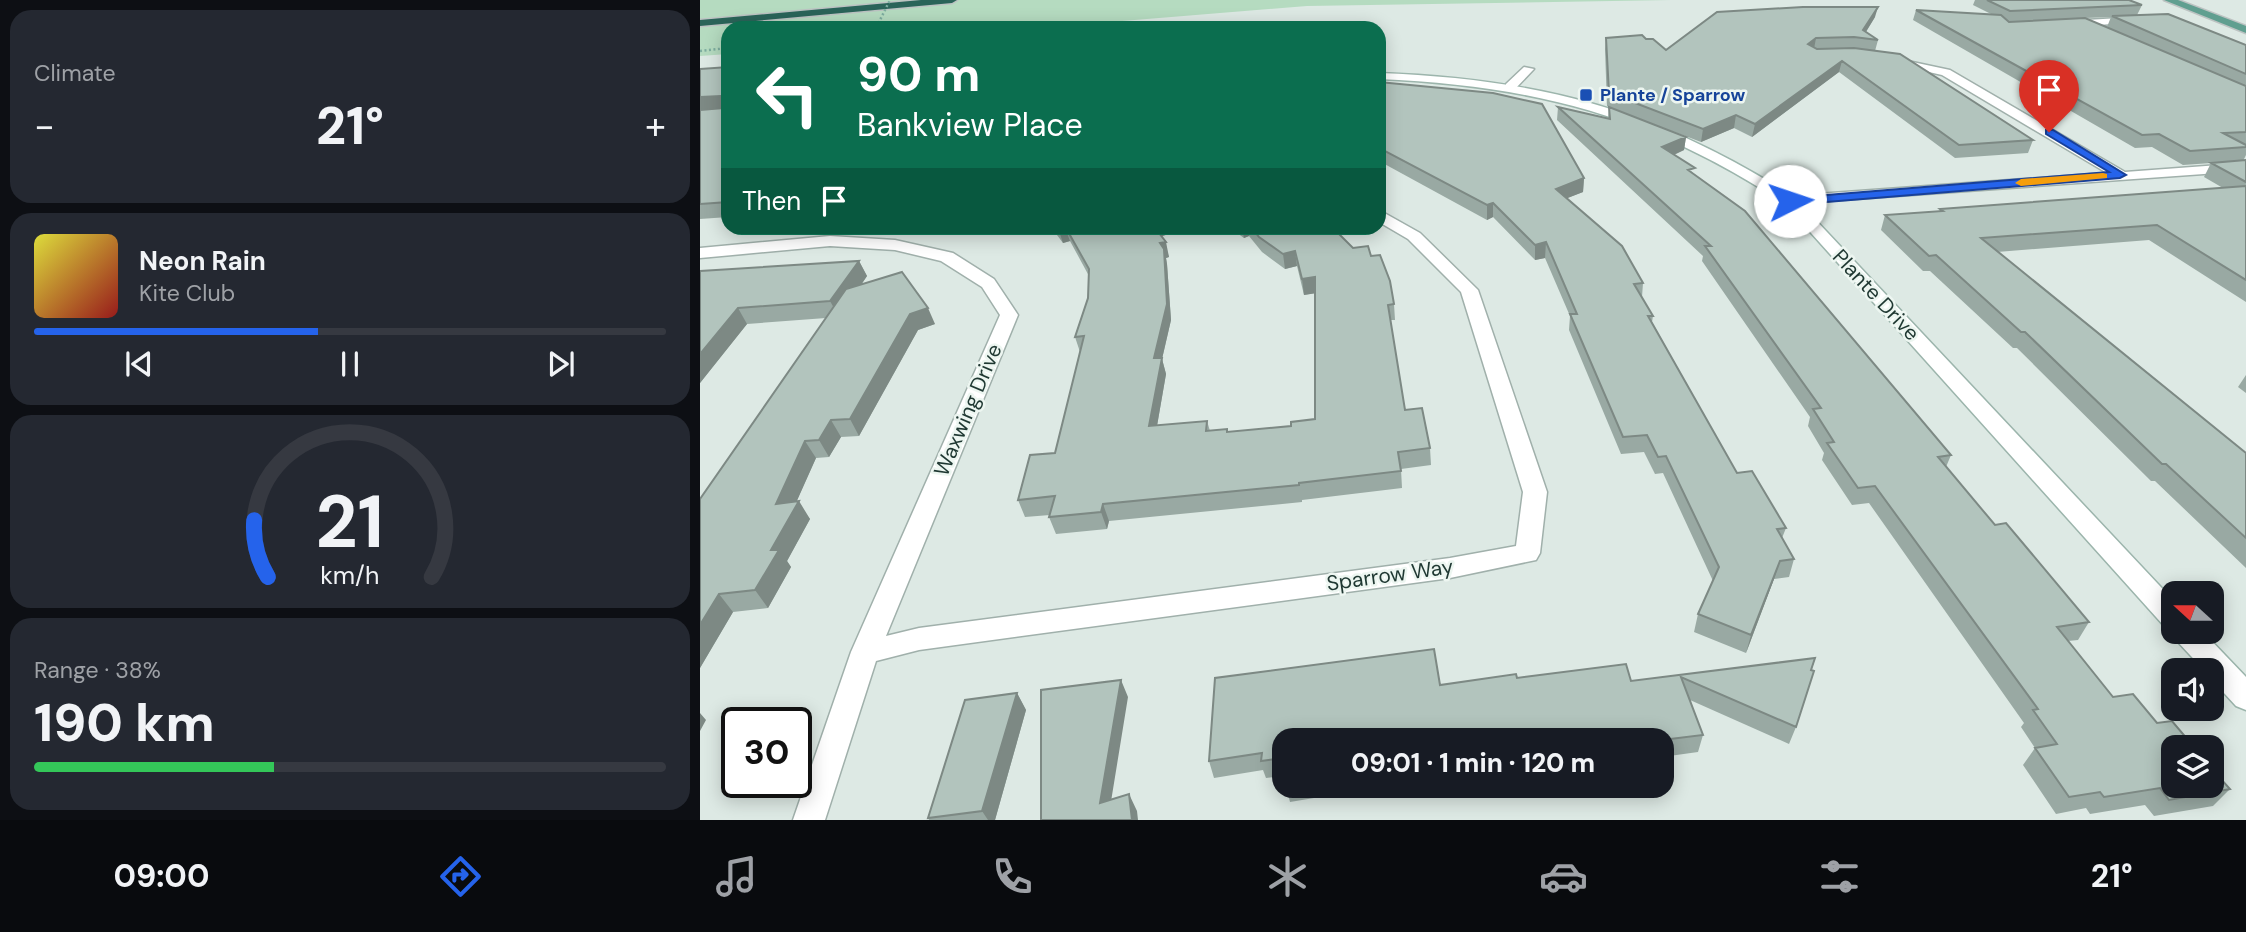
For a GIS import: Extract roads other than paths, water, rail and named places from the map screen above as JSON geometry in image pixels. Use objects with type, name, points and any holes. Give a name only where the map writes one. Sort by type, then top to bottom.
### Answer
[{"type":"highway","points":[[700,21],[892,0]]},
{"type":"highway","points":[[700,21],[952,0]]},
{"type":"main road","points":[[2169,0],[2246,30]]},
{"type":"street","points":[[2058,25],[2147,20]]},
{"type":"street","points":[[2085,24],[2110,35]]},
{"type":"street","points":[[1877,58],[1946,72],[2120,175]]},
{"type":"street","points":[[1510,86],[1528,69]]},
{"type":"street","name":"Plante Drive","points":[[1386,76],[1461,80],[1555,95],[1674,134],[1757,178],[1790,201],[2161,605]]},
{"type":"street","points":[[1790,201],[2246,167]]},
{"type":"street","name":"Sparrow Way","points":[[865,652],[919,639],[1450,568],[1527,553],[1535,492],[1469,290],[1414,236],[1386,219]]},
{"type":"street","name":"Waxwing Drive","points":[[700,253],[830,241],[895,245],[947,257],[988,283],[1009,315],[865,652],[809,820]]},
{"type":"street","points":[[2197,644],[2246,697]]},
{"type":"place","name":"Plante / Sparrow","points":[[1586,95]]}]
